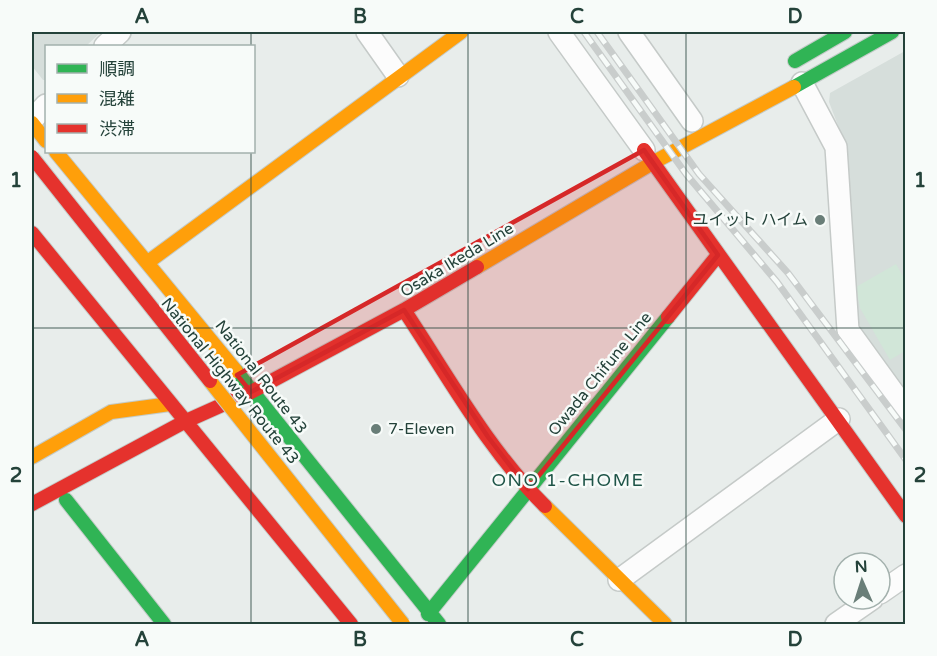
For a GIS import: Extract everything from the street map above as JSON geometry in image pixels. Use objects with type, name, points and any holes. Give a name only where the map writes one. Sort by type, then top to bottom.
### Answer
[{"type":"main road","points":[[148,262],[398,76],[461,32]]},
{"type":"main road","points":[[779,70],[844,32],[854,53]]},
{"type":"main road","name":"Osaka Ikeda Line","points":[[32,504],[184,422],[251,392],[404,310],[646,153],[802,83],[892,32]]},
{"type":"main road","points":[[32,121],[45,140]]},
{"type":"main road","name":"National Route 43","points":[[57,153],[242,372],[251,392],[434,621]]},
{"type":"main road","points":[[646,153],[839,419],[906,516]]},
{"type":"main road","name":"National Highway Route 43","points":[[32,157],[403,624]]},
{"type":"main road","points":[[32,233],[351,624]]},
{"type":"main road","name":"Owada Chifune Line","points":[[434,621],[528,489],[718,255]]},
{"type":"main road","points":[[404,310],[488,437],[528,489],[665,624]]},
{"type":"main road","points":[[32,457],[111,412],[170,404],[196,397],[242,372]]},
{"type":"main road","points":[[196,397],[216,421]]},
{"type":"main road","points":[[132,425],[170,404]]},
{"type":"main road","points":[[32,519],[66,500],[142,444]]},
{"type":"main road","points":[[66,500],[164,624]]},
{"type":"street","points":[[106,45],[120,32]]},
{"type":"street","points":[[367,32],[398,76]]},
{"type":"street","points":[[559,32],[646,153]]},
{"type":"street","points":[[629,32],[693,121]]},
{"type":"street","points":[[802,83],[836,147],[848,330],[906,410]]},
{"type":"street","points":[[32,121],[45,106]]},
{"type":"street","points":[[619,579],[839,419]]},
{"type":"street","points":[[892,585],[906,575]]},
{"type":"street","points":[[837,624],[855,611]]},
{"type":"highlighted area","points":[[644,150],[718,255],[528,489],[488,437],[404,310],[251,392],[237,375]]},
{"type":"shaded area","points":[[32,32],[101,32],[87,45],[45,45],[45,80],[32,66]]},
{"type":"shaded area","points":[[905,51],[905,394],[862,331],[855,314],[847,149],[829,102],[830,93]]},
{"type":"green space","points":[[896,264],[905,280],[905,351],[890,360],[860,308],[856,287]]},
{"type":"railway","points":[[584,32],[686,174],[777,282],[906,460]]},
{"type":"railway","points":[[597,32],[699,174],[788,273],[906,430]]},
{"type":"traffic: fast","points":[[795,61],[845,32]]},
{"type":"traffic: fast","points":[[794,87],[892,32]]},
{"type":"traffic: fast","points":[[428,614],[668,317]]},
{"type":"traffic: fast","points":[[236,371],[439,624]]},
{"type":"traffic: fast","points":[[66,500],[164,624]]},
{"type":"traffic: slow","points":[[148,262],[461,32]]},
{"type":"traffic: slow","points":[[477,267],[654,162],[794,87]]},
{"type":"traffic: slow","points":[[32,123],[45,140]]},
{"type":"traffic: slow","points":[[57,153],[236,371]]},
{"type":"traffic: slow","points":[[210,381],[403,624]]},
{"type":"traffic: slow","points":[[32,457],[111,412],[170,404]]},
{"type":"traffic: slow","points":[[545,506],[665,624]]},
{"type":"traffic: jam","points":[[644,150],[906,516]]},
{"type":"traffic: jam","points":[[32,157],[210,381]]},
{"type":"traffic: jam","points":[[32,233],[351,624]]},
{"type":"traffic: jam","points":[[668,317],[718,255]]},
{"type":"traffic: jam","points":[[32,504],[184,422],[251,392],[404,310],[477,267]]},
{"type":"traffic: jam","points":[[404,310],[487,437],[524,484],[545,506]]},
{"type":"place","name":"ユイット ハイム","points":[[820,220]]},
{"type":"place","name":"7-Eleven","points":[[376,429]]},
{"type":"district","name":"ONO 1-CHOME","points":[[568,480]]}]
